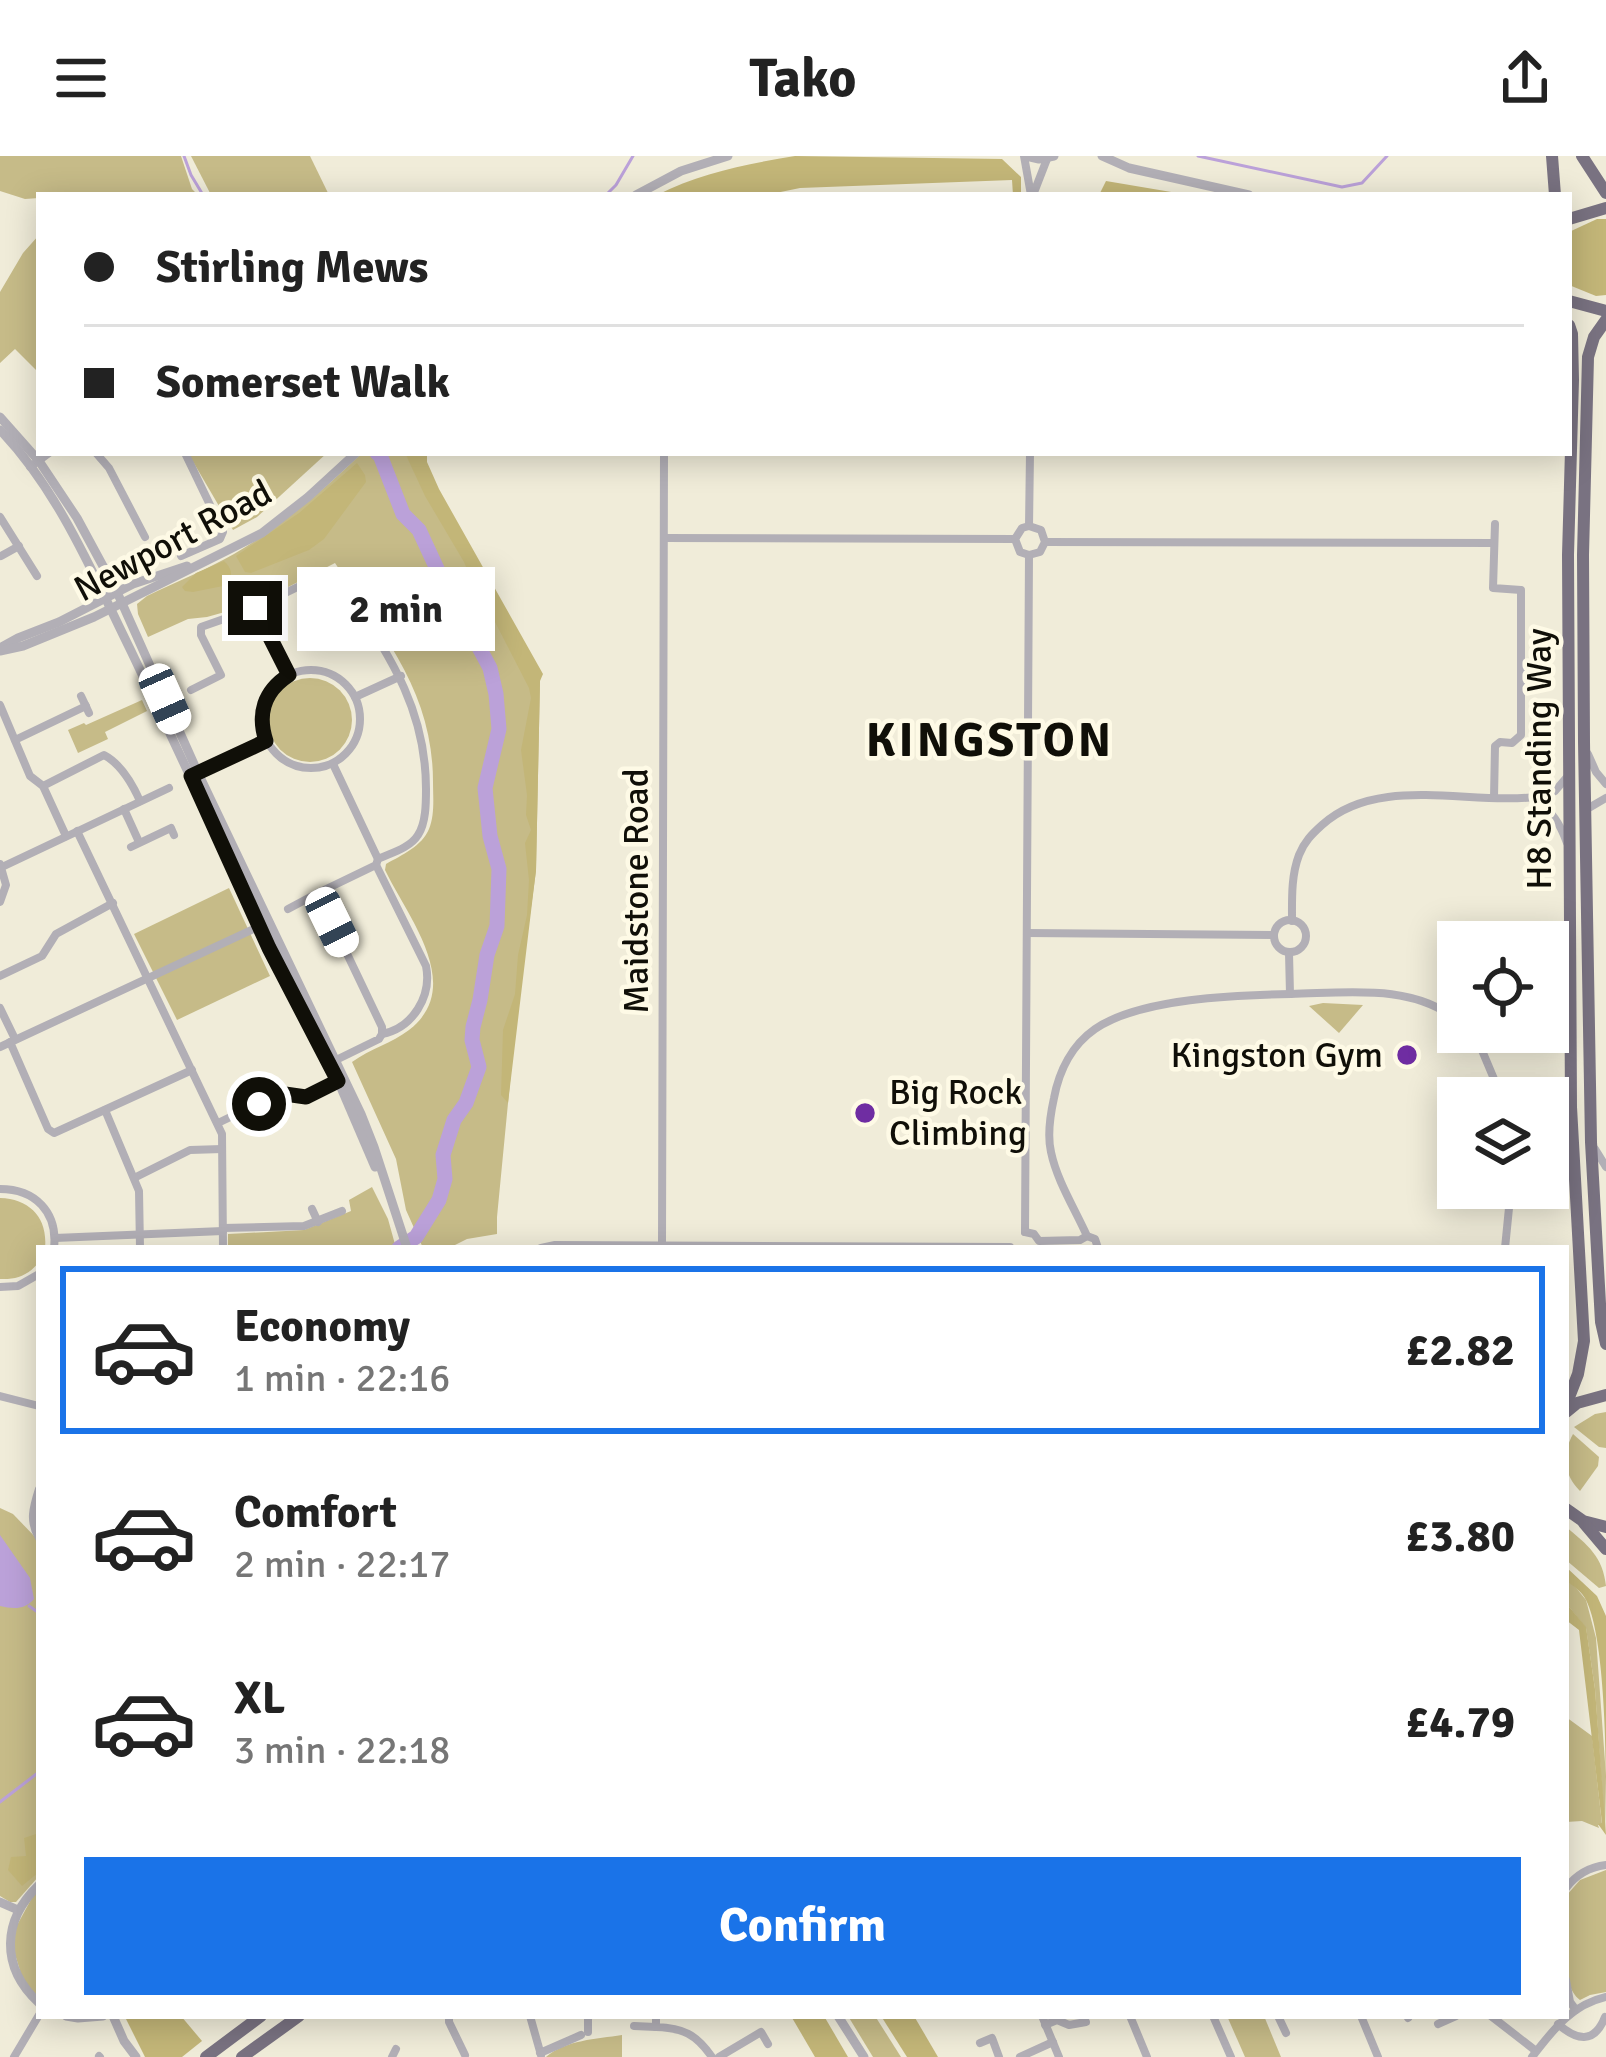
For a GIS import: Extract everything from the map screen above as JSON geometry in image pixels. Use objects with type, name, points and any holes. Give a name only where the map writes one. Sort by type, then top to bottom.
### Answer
[{"type":"highway","points":[[1552,156],[1555,192]]},
{"type":"highway","points":[[1582,156],[1606,193]]},
{"type":"highway","points":[[1572,218],[1606,208]]},
{"type":"highway","points":[[1572,302],[1606,316]]},
{"type":"highway","name":"H8 Standing Way","points":[[1569,1400],[1584,1341],[1571,1107],[1568,556],[1580,381],[1606,316]]},
{"type":"highway","name":"H8 Standing Way","points":[[1572,360],[1580,381],[1591,1142],[1606,1344]]},
{"type":"highway","points":[[1569,1407],[1606,1395]]},
{"type":"highway","points":[[1569,1511],[1606,1549]]},
{"type":"highway","points":[[1582,1521],[1606,1527]]},
{"type":"highway","points":[[206,2057],[257,2019]]},
{"type":"highway","points":[[242,2057],[295,2019]]},
{"type":"street","points":[[642,192],[681,171],[728,156]]},
{"type":"street","points":[[1031,192],[1025,156],[1051,157],[1034,192]]},
{"type":"street","points":[[1102,156],[1129,169],[1235,192]]},
{"type":"street","points":[[0,417],[4,434],[77,518],[120,598],[195,775],[340,1079],[406,1245]]},
{"type":"street","points":[[34,464],[45,456]]},
{"type":"street","points":[[99,456],[146,537]]},
{"type":"street","points":[[181,556],[220,539],[223,532],[187,456]]},
{"type":"street","name":"Newport Road","points":[[0,650],[23,646],[108,604],[133,584],[220,555],[262,533],[353,456]]},
{"type":"street","name":"Maidstone Road","points":[[662,1244],[664,456]]},
{"type":"street","points":[[1029,526],[1030,456]]},
{"type":"street","points":[[34,464],[195,775]]},
{"type":"street","points":[[0,517],[37,576]]},
{"type":"street","points":[[1494,797],[1495,746],[1521,735],[1521,590],[1493,588],[1495,524]]},
{"type":"street","points":[[1029,526],[1041,530],[1045,542],[1040,552],[1029,555],[1018,548],[1016,539],[1029,526]]},
{"type":"street","points":[[664,538],[1016,539]]},
{"type":"street","points":[[1045,542],[1494,547]]},
{"type":"street","points":[[1,556],[19,546]]},
{"type":"street","points":[[1025,1232],[1029,555]]},
{"type":"street","points":[[191,690],[221,675],[201,627],[255,608],[328,572],[336,574],[401,676],[422,736],[426,780],[423,820],[415,840],[288,909]]},
{"type":"street","points":[[255,608],[289,675]]},
{"type":"street","points":[[306,670],[331,674],[355,698],[358,735],[349,752],[334,764],[315,769],[292,765],[281,760],[266,741],[261,723],[265,700],[289,675],[306,670]]},
{"type":"street","points":[[355,698],[401,676]]},
{"type":"street","points":[[8,736],[88,710],[81,696]]},
{"type":"street","points":[[0,705],[8,736],[30,776],[44,786],[66,836]]},
{"type":"street","points":[[195,775],[266,741]]},
{"type":"street","points":[[1584,742],[1591,764],[1606,784]]},
{"type":"street","points":[[44,786],[104,755],[130,778],[140,800]]},
{"type":"street","points":[[334,764],[429,981],[427,995],[413,1015],[394,1032],[382,1034]]},
{"type":"street","points":[[1292,920],[1292,878],[1299,854],[1330,818],[1390,796],[1534,797],[1555,791],[1570,770]]},
{"type":"street","points":[[0,902],[6,885],[1,865],[169,788]]},
{"type":"street","points":[[1534,797],[1559,822],[1570,854]]},
{"type":"street","points":[[1585,810],[1606,798]]},
{"type":"street","points":[[124,809],[135,845],[171,828],[175,835]]},
{"type":"street","points":[[77,831],[222,1134],[223,1245]]},
{"type":"street","points":[[318,892],[382,1027],[379,1039],[334,1061]]},
{"type":"street","points":[[0,976],[42,956],[56,934],[113,903]]},
{"type":"street","points":[[1292,920],[1301,925],[1305,940],[1302,947],[1289,952],[1276,945],[1274,935],[1277,927],[1292,920]]},
{"type":"street","points":[[8,1043],[264,924]]},
{"type":"street","points":[[264,924],[340,1079]]},
{"type":"street","points":[[1027,932],[1274,935]]},
{"type":"street","points":[[1289,952],[1290,994]]},
{"type":"street","points":[[1011,1245],[1013,1237],[1025,1232],[1034,1234],[1039,1245],[1082,1241],[1049,1134],[1056,1087],[1076,1046],[1098,1027],[1160,1007],[1290,994],[1404,995],[1437,1008]]},
{"type":"street","points":[[0,1008],[8,1043],[48,1130],[59,1132],[192,1070]]},
{"type":"street","points":[[218,1123],[276,1095],[306,1097],[340,1079]]},
{"type":"street","points":[[105,1110],[139,1191],[140,1245]]},
{"type":"street","points":[[1591,1142],[1606,1167]]},
{"type":"street","points":[[134,1178],[190,1150],[223,1149]]},
{"type":"street","points":[[1569,1156],[1574,1168]]},
{"type":"street","points":[[0,1189],[15,1189],[37,1199],[50,1216],[55,1243],[304,1226],[342,1211]]},
{"type":"street","points":[[1596,1219],[1605,1198]]},
{"type":"street","points":[[312,1209],[319,1222]]},
{"type":"street","points":[[1505,1245],[1509,1209]]},
{"type":"street","points":[[555,1245],[778,1245]]},
{"type":"street","points":[[0,1287],[18,1286],[36,1276]]},
{"type":"street","points":[[0,1396],[36,1405]]},
{"type":"street","points":[[36,1499],[31,1516],[36,1533]]},
{"type":"street","points":[[1569,1885],[1589,1869],[1606,1865]]},
{"type":"street","points":[[36,1889],[18,1910],[5,1938],[16,1974],[36,2000]]},
{"type":"street","points":[[0,1902],[18,1910]]},
{"type":"street","points":[[1569,1996],[1576,2010]]},
{"type":"street","points":[[1569,2015],[1606,1996]]},
{"type":"street","points":[[1558,2024],[1573,2036],[1589,2036],[1605,2017]]},
{"type":"street","points":[[14,2057],[36,2019]]},
{"type":"street","points":[[114,2019],[136,2057]]},
{"type":"street","points":[[449,2019],[465,2056],[477,2054]]},
{"type":"street","points":[[531,2019],[541,2055],[584,2034],[587,2019]]},
{"type":"street","points":[[754,2019],[768,2044]]},
{"type":"street","points":[[840,2019],[864,2057]]},
{"type":"street","points":[[1131,2019],[1147,2057]]},
{"type":"street","points":[[1214,2019],[1231,2057]]},
{"type":"street","points":[[1279,2019],[1286,2033]]},
{"type":"street","points":[[1362,2019],[1378,2057]]},
{"type":"street","points":[[1438,2024],[1449,2019]]},
{"type":"street","points":[[1494,2019],[1534,2054],[1564,2019]]},
{"type":"street","points":[[1059,2057],[1044,2020],[1069,2025],[1086,2022]]},
{"type":"street","points":[[634,2026],[656,2022],[688,2032],[715,2057],[761,2032]]},
{"type":"street","points":[[980,2044],[992,2038],[999,2057]]},
{"type":"street","points":[[1020,2057],[1053,2042]]},
{"type":"shaded area","points":[[0,156],[181,156],[195,192],[36,192],[36,198],[25,199],[0,191]]},
{"type":"shaded area","points":[[191,156],[310,156],[328,192],[209,192]]},
{"type":"shaded area","points":[[795,156],[1002,159],[1021,177],[1021,192],[1013,192],[1012,180],[781,192],[663,192],[742,166]]},
{"type":"shaded area","points":[[1106,181],[1171,192],[1100,192]]},
{"type":"shaded area","points":[[1606,219],[1606,295],[1572,286],[1572,231]]},
{"type":"shaded area","points":[[36,238],[36,370],[15,349],[0,363],[0,292]]},
{"type":"shaded area","points":[[190,456],[324,456],[257,517],[233,530]]},
{"type":"shaded area","points":[[359,456],[407,456],[540,681],[536,871],[517,1010],[497,1234],[455,1245],[422,1245],[406,1210],[396,1159],[352,1062],[409,1030],[425,1012],[432,993],[427,951],[385,870],[386,864],[422,840],[433,812],[431,749],[402,665],[335,563],[257,603],[188,619],[148,637],[138,614],[137,604],[147,596],[251,543]]},
{"type":"shaded area","points":[[406,456],[427,456],[439,489],[543,674],[536,870],[508,1103],[501,1095],[503,1030],[515,994],[527,915],[525,843],[531,830],[521,750],[531,698],[464,562]]},
{"type":"shaded area","points":[[357,463],[366,482],[324,539],[309,550],[245,572],[236,556],[299,513]]},
{"type":"shaded area","points":[[224,561],[231,572],[228,585],[193,592],[182,587],[196,573]]},
{"type":"shaded area","points":[[310,678],[340,690],[352,720],[340,750],[310,762],[280,750],[268,720],[280,690]]},
{"type":"shaded area","points":[[142,700],[147,711],[105,732],[108,739],[78,753],[68,730]]},
{"type":"shaded area","points":[[229,888],[270,976],[177,1020],[134,934]]},
{"type":"shaded area","points":[[1363,1005],[1339,1033],[1309,1006]]},
{"type":"shaded area","points":[[372,1187],[395,1245],[228,1245],[228,1234],[304,1230],[351,1211],[349,1200]]},
{"type":"shaded area","points":[[0,1198],[20,1202],[35,1212],[45,1245],[36,1245],[36,1265],[26,1273],[0,1279]]},
{"type":"shaded area","points":[[1606,1412],[1606,1448],[1574,1427]]},
{"type":"shaded area","points":[[1573,1434],[1599,1457],[1580,1491],[1569,1474]]},
{"type":"shaded area","points":[[0,1508],[13,1514],[36,1538],[36,1879],[16,1902],[0,1896]]},
{"type":"shaded area","points":[[1569,1530],[1602,1567],[1606,1586],[1599,1588],[1569,1563]]},
{"type":"shaded area","points":[[0,1535],[30,1578],[34,1599],[23,1607],[0,1606]]},
{"type":"shaded area","points":[[1569,1570],[1597,1596],[1606,1616],[1606,1787],[1597,1638],[1586,1600],[1569,1583]]},
{"type":"shaded area","points":[[1569,1583],[1586,1600],[1596,1638],[1606,1776],[1605,1834],[1595,1689],[1586,1628],[1569,1607]]},
{"type":"shaded area","points":[[1569,1607],[1586,1627],[1606,1835],[1598,1824],[1602,1823],[1579,1630],[1569,1622]]},
{"type":"shaded area","points":[[1569,1719],[1592,1736],[1602,1824],[1599,1828],[1569,1822]]},
{"type":"shaded area","points":[[36,1834],[36,1874],[22,1886],[8,1870],[11,1857],[26,1856],[24,1838]]},
{"type":"shaded area","points":[[1606,1870],[1606,1992],[1580,2000],[1569,1981],[1569,1893],[1580,1880]]},
{"type":"shaded area","points":[[36,1890],[36,2000],[26,1990],[10,1938]]},
{"type":"shaded area","points":[[126,2019],[184,2019],[202,2041],[182,2057],[145,2057]]},
{"type":"shaded area","points":[[793,2019],[826,2019],[848,2057],[815,2057]]},
{"type":"shaded area","points":[[850,2019],[877,2019],[901,2057],[873,2057]]},
{"type":"shaded area","points":[[883,2019],[916,2019],[938,2057],[907,2057]]},
{"type":"shaded area","points":[[1228,2019],[1265,2019],[1281,2057],[1245,2057]]},
{"type":"shaded area","points":[[622,2035],[622,2057],[546,2057],[572,2044]]},
{"type":"waterway","points":[[184,156],[201,192]]},
{"type":"waterway","points":[[609,192],[633,156]]},
{"type":"waterway","points":[[1198,156],[1342,187],[1362,183],[1387,156]]},
{"type":"waterway","points":[[380,456],[403,514],[419,530],[464,627],[490,668],[499,729],[485,788],[499,869],[497,926],[473,1027],[479,1067],[443,1155],[445,1179],[439,1200],[416,1237],[404,1245]]},
{"type":"waterway","points":[[29,1606],[36,1611]]},
{"type":"waterway","points":[[0,1802],[36,1774]]},
{"type":"place","name":"Kingston Gym","points":[[1407,1055]]},
{"type":"place","name":"Big Rock Climbing","points":[[865,1113]]},
{"type":"district","name":"KINGSTON","points":[[990,740]]},
{"type":"route","points":[[255,608],[289,675],[265,700],[261,723],[266,741],[191,776],[269,948],[338,1081],[306,1097],[276,1095],[259,1104]]}]
